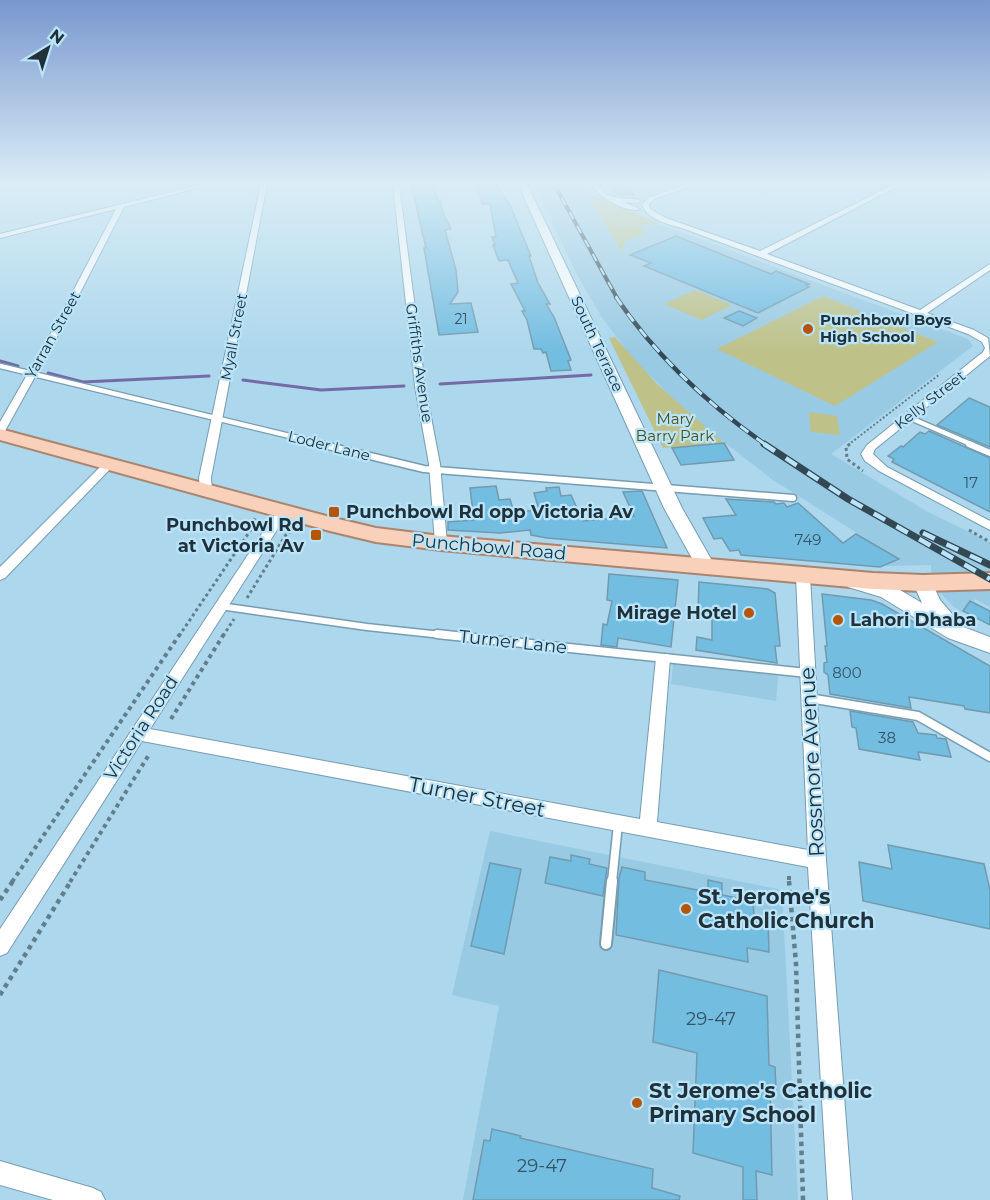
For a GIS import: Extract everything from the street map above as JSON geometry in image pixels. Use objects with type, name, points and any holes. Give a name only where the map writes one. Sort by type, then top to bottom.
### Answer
[{"type":"main road","name":"Punchbowl Road","points":[[0,432],[109,464],[376,535],[441,543],[841,579],[923,583],[990,581]]},
{"type":"street","name":"Yarran Street","points":[[0,432],[104,240]]},
{"type":"street","name":"Myall Street","points":[[206,490],[206,477],[253,240]]},
{"type":"street","name":"Griffiths Avenue","points":[[403,240],[420,386],[434,470],[441,543]]},
{"type":"street","name":"South Terrace","points":[[548,240],[664,488],[706,566]]},
{"type":"street","name":"Kelly Street","points":[[723,240],[977,334],[986,340],[990,348],[987,354],[871,447],[867,456],[883,470],[990,526]]},
{"type":"street","points":[[760,254],[788,240]]},
{"type":"street","points":[[921,313],[990,266]]},
{"type":"street","points":[[0,575],[109,464]]},
{"type":"street","name":"Victoria Road","points":[[0,946],[283,511]]},
{"type":"street","name":"Rossmore Avenue","points":[[803,576],[817,860],[840,1200]]},
{"type":"street","points":[[841,579],[888,592],[955,633],[990,645]]},
{"type":"street","points":[[923,583],[932,604],[941,615],[990,645]]},
{"type":"street","points":[[648,830],[663,658]]},
{"type":"street","name":"Turner Street","points":[[137,733],[817,860]]},
{"type":"street","points":[[0,1173],[93,1200]]},
{"type":"lane","name":"Loder Lane","points":[[0,366],[434,470],[792,498]]},
{"type":"lane","points":[[908,417],[990,453]]},
{"type":"lane","points":[[695,491],[696,499]]},
{"type":"lane","name":"Turner Lane","points":[[220,606],[367,627],[807,673]]},
{"type":"lane","points":[[809,698],[918,716],[990,757]]},
{"type":"lane","points":[[606,944],[618,824]]},
{"type":"path","points":[[866,473],[848,461],[845,456],[846,447],[943,372]]},
{"type":"path","name":"Victoria Road","points":[[0,900],[254,525],[255,520],[250,517]]},
{"type":"path","points":[[967,529],[989,542]]},
{"type":"path","name":"Victoria Road","points":[[171,719],[286,533],[298,530]]},
{"type":"path","name":"Victoria Road","points":[[0,995],[150,753]]},
{"type":"path","name":"Rossmore Avenue","points":[[789,876],[796,964],[803,1200]]},
{"type":"shaded area","points":[[560,240],[615,240],[622,252],[625,240],[703,240],[968,339],[973,346],[831,454],[928,512],[990,542],[990,607],[975,599],[970,600],[962,612],[954,607],[932,584],[931,565],[886,566],[895,557],[773,480],[693,418],[634,360],[602,318]]},
{"type":"shaded area","points":[[673,664],[778,675],[776,701],[671,684]]},
{"type":"shaded area","name":"St Jerome's Catholic Primary School","points":[[490,831],[782,890],[798,1200],[463,1200],[499,1006],[452,995]]},
{"type":"green space","points":[[615,240],[628,240],[625,241],[622,252]]},
{"type":"green space","points":[[695,290],[732,305],[718,312],[715,311],[716,313],[702,320],[664,304],[679,297],[682,298],[681,296]]},
{"type":"green space","points":[[823,296],[938,342],[835,406],[717,349]]},
{"type":"green space","name":"Mary Barry Park","points":[[615,337],[657,384],[724,443],[663,448],[609,338]]},
{"type":"green space","points":[[809,412],[837,416],[840,435],[811,432]]},
{"type":"building","points":[[424,240],[448,240],[456,270],[458,292],[450,304],[471,303],[478,332],[439,335],[424,248],[426,248]]},
{"type":"building","points":[[493,240],[524,240],[538,283],[550,304],[546,304],[554,317],[571,360],[568,361],[571,370],[551,371],[546,352],[534,349],[527,320],[522,311],[525,311],[511,284],[518,283],[508,260],[499,261],[493,245],[495,245]]},
{"type":"building","points":[[666,240],[686,240],[771,274],[776,271],[809,284],[806,285],[809,287],[758,313],[644,266],[651,263],[630,255]]},
{"type":"building","points":[[739,311],[757,318],[743,326],[724,318]]},
{"type":"building","points":[[969,398],[990,407],[990,447],[937,425]]},
{"type":"building","points":[[929,431],[990,458],[990,512],[892,462],[894,459],[888,456],[920,432],[925,434]]},
{"type":"building","points":[[724,443],[734,460],[681,465],[672,448]]},
{"type":"building","points":[[496,486],[499,500],[510,499],[514,512],[539,510],[534,493],[547,491],[546,488],[559,487],[561,496],[571,495],[583,521],[634,516],[623,492],[642,491],[667,548],[547,538],[531,535],[530,530],[500,533],[448,530],[448,522],[474,520],[470,488]]},
{"type":"building","points":[[726,499],[784,503],[787,507],[798,503],[843,543],[856,534],[899,559],[880,567],[741,555],[739,550],[730,551],[722,538],[714,539],[703,518],[736,515]]},
{"type":"building","points":[[609,574],[678,580],[671,647],[618,638],[617,647],[601,645],[603,624],[607,625],[612,601],[607,600]]},
{"type":"building","name":"Mirage Hotel","points":[[699,582],[768,589],[775,593],[780,646],[775,646],[777,663],[696,650],[697,637],[712,640],[712,614],[698,612]]},
{"type":"building","points":[[822,594],[871,600],[882,604],[990,666],[990,713],[965,709],[964,706],[909,697],[911,708],[830,694],[828,675],[824,672],[824,663],[827,662],[825,646],[827,646]]},
{"type":"building","points":[[970,601],[990,611],[990,625],[963,611]]},
{"type":"building","points":[[850,711],[913,722],[918,733],[936,735],[937,738],[946,739],[951,757],[918,752],[920,760],[859,749],[856,728],[852,727]]},
{"type":"building","points":[[888,845],[984,864],[990,890],[990,929],[863,901],[859,862],[892,869]]},
{"type":"building","points":[[571,855],[590,859],[589,864],[607,868],[603,896],[545,883],[550,857],[571,861]]},
{"type":"building","points":[[490,863],[521,869],[504,954],[471,946]]},
{"type":"building","name":"St. Jerome's Catholic Church","points":[[622,867],[645,872],[645,880],[708,892],[708,880],[722,883],[722,895],[753,901],[754,916],[768,919],[769,952],[747,948],[748,962],[616,935],[619,878]]},
{"type":"building","points":[[659,970],[767,996],[769,1065],[775,1067],[776,1089],[770,1087],[772,1175],[756,1171],[757,1200],[743,1200],[743,1167],[693,1153],[697,1053],[653,1042]]},
{"type":"building","points":[[492,1129],[521,1136],[520,1138],[653,1169],[652,1188],[680,1196],[679,1200],[473,1200],[484,1140],[490,1141]]},
{"type":"waterway","points":[[0,361],[18,366]]},
{"type":"waterway","points":[[48,373],[83,382],[209,376]]},
{"type":"waterway","points":[[440,384],[591,375]]},
{"type":"waterway","points":[[243,380],[321,390],[404,386]]},
{"type":"railway","points":[[585,240],[617,298]]},
{"type":"railway","points":[[616,297],[648,339],[684,378],[766,445]]},
{"type":"railway","points":[[764,444],[848,499],[990,579]]},
{"type":"railway","points":[[923,533],[990,565]]},
{"type":"place","name":"Punchbowl Boys High School","points":[[808,329]]},
{"type":"place","name":"Punchbowl Rd opp Victoria Av","points":[[334,512]]},
{"type":"place","name":"Punchbowl Rd at Victoria Av","points":[[316,535]]},
{"type":"place","name":"Mirage Hotel","points":[[749,613]]},
{"type":"place","name":"Lahori Dhaba","points":[[838,620]]},
{"type":"place","name":"St. Jerome's Catholic Church","points":[[686,909]]},
{"type":"place","name":"St Jerome's Catholic Primary School","points":[[637,1103]]}]
